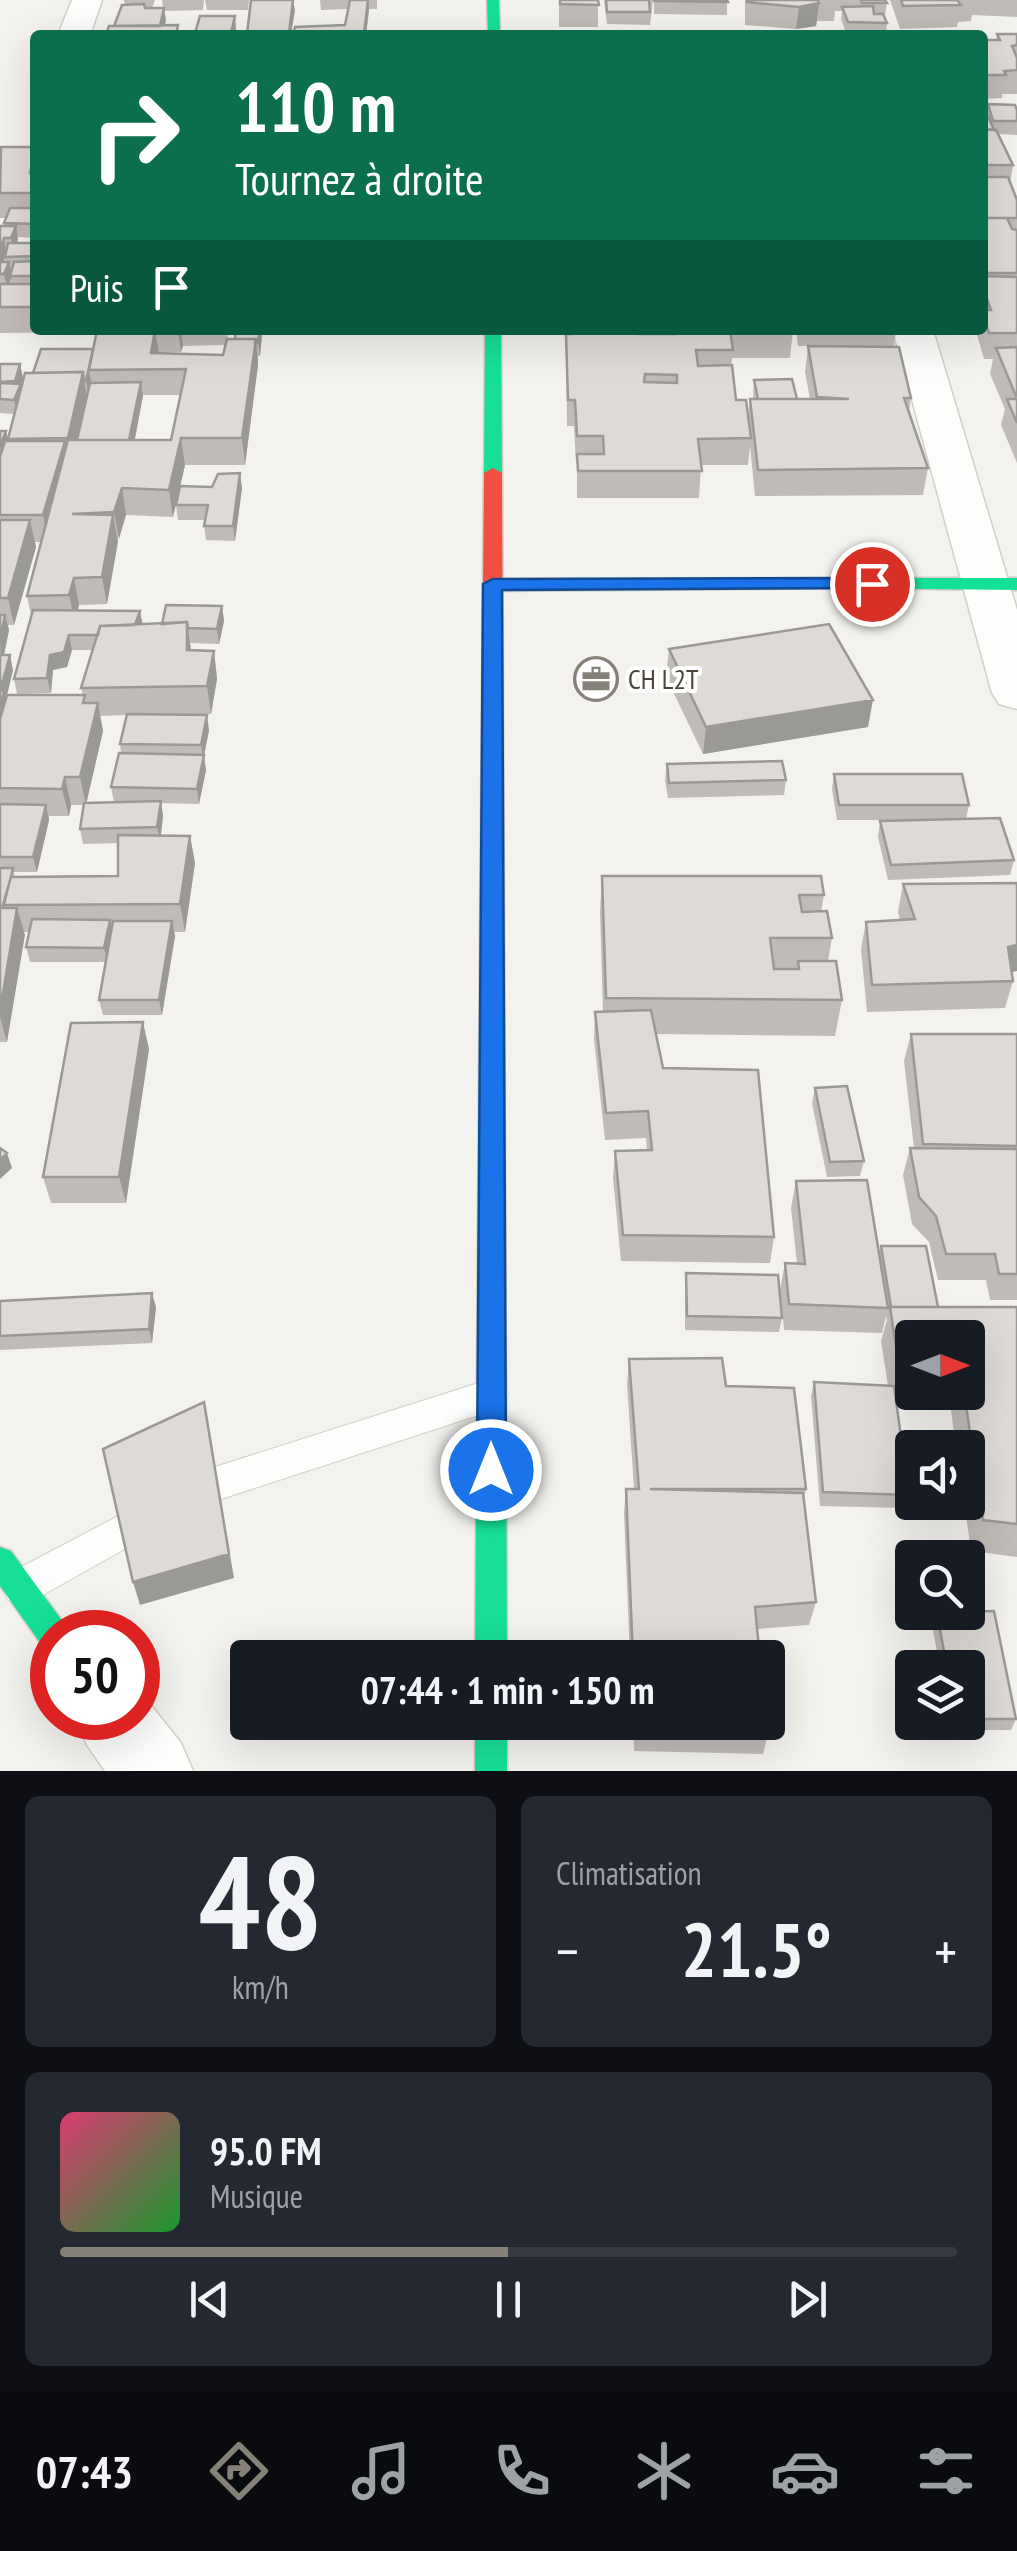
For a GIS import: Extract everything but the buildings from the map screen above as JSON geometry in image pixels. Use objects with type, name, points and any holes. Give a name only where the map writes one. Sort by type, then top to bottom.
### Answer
[{"type":"main road","points":[[494,0],[494,30]]},
{"type":"main road","points":[[492,1640],[493,335]]},
{"type":"main road","points":[[493,584],[1001,584]]},
{"type":"main road","points":[[10,1575],[35,1610]]},
{"type":"main road","points":[[492,1740],[492,1771]]},
{"type":"street","points":[[76,30],[87,0]]},
{"type":"street","points":[[915,335],[1001,584],[1017,693]]},
{"type":"street","points":[[130,1740],[153,1771]]},
{"type":"lane","points":[[218,1483],[491,1395]]},
{"type":"lane","points":[[10,1575],[124,1530]]},
{"type":"traffic: fast","points":[[493,0],[494,30]]},
{"type":"traffic: fast","points":[[493,335],[493,473]]},
{"type":"traffic: fast","points":[[840,584],[1017,584]]},
{"type":"traffic: fast","points":[[491,1640],[492,943]]},
{"type":"traffic: fast","points":[[0,1561],[35,1610]]},
{"type":"traffic: fast","points":[[491,1740],[491,1771]]},
{"type":"traffic: slow","points":[[493,585],[840,584]]},
{"type":"traffic: jam","points":[[492,943],[493,473]]},
{"type":"place","name":"CH L2T","points":[[596,679]]},
{"type":"route","points":[[491,1470],[493,584],[872,584]]}]
